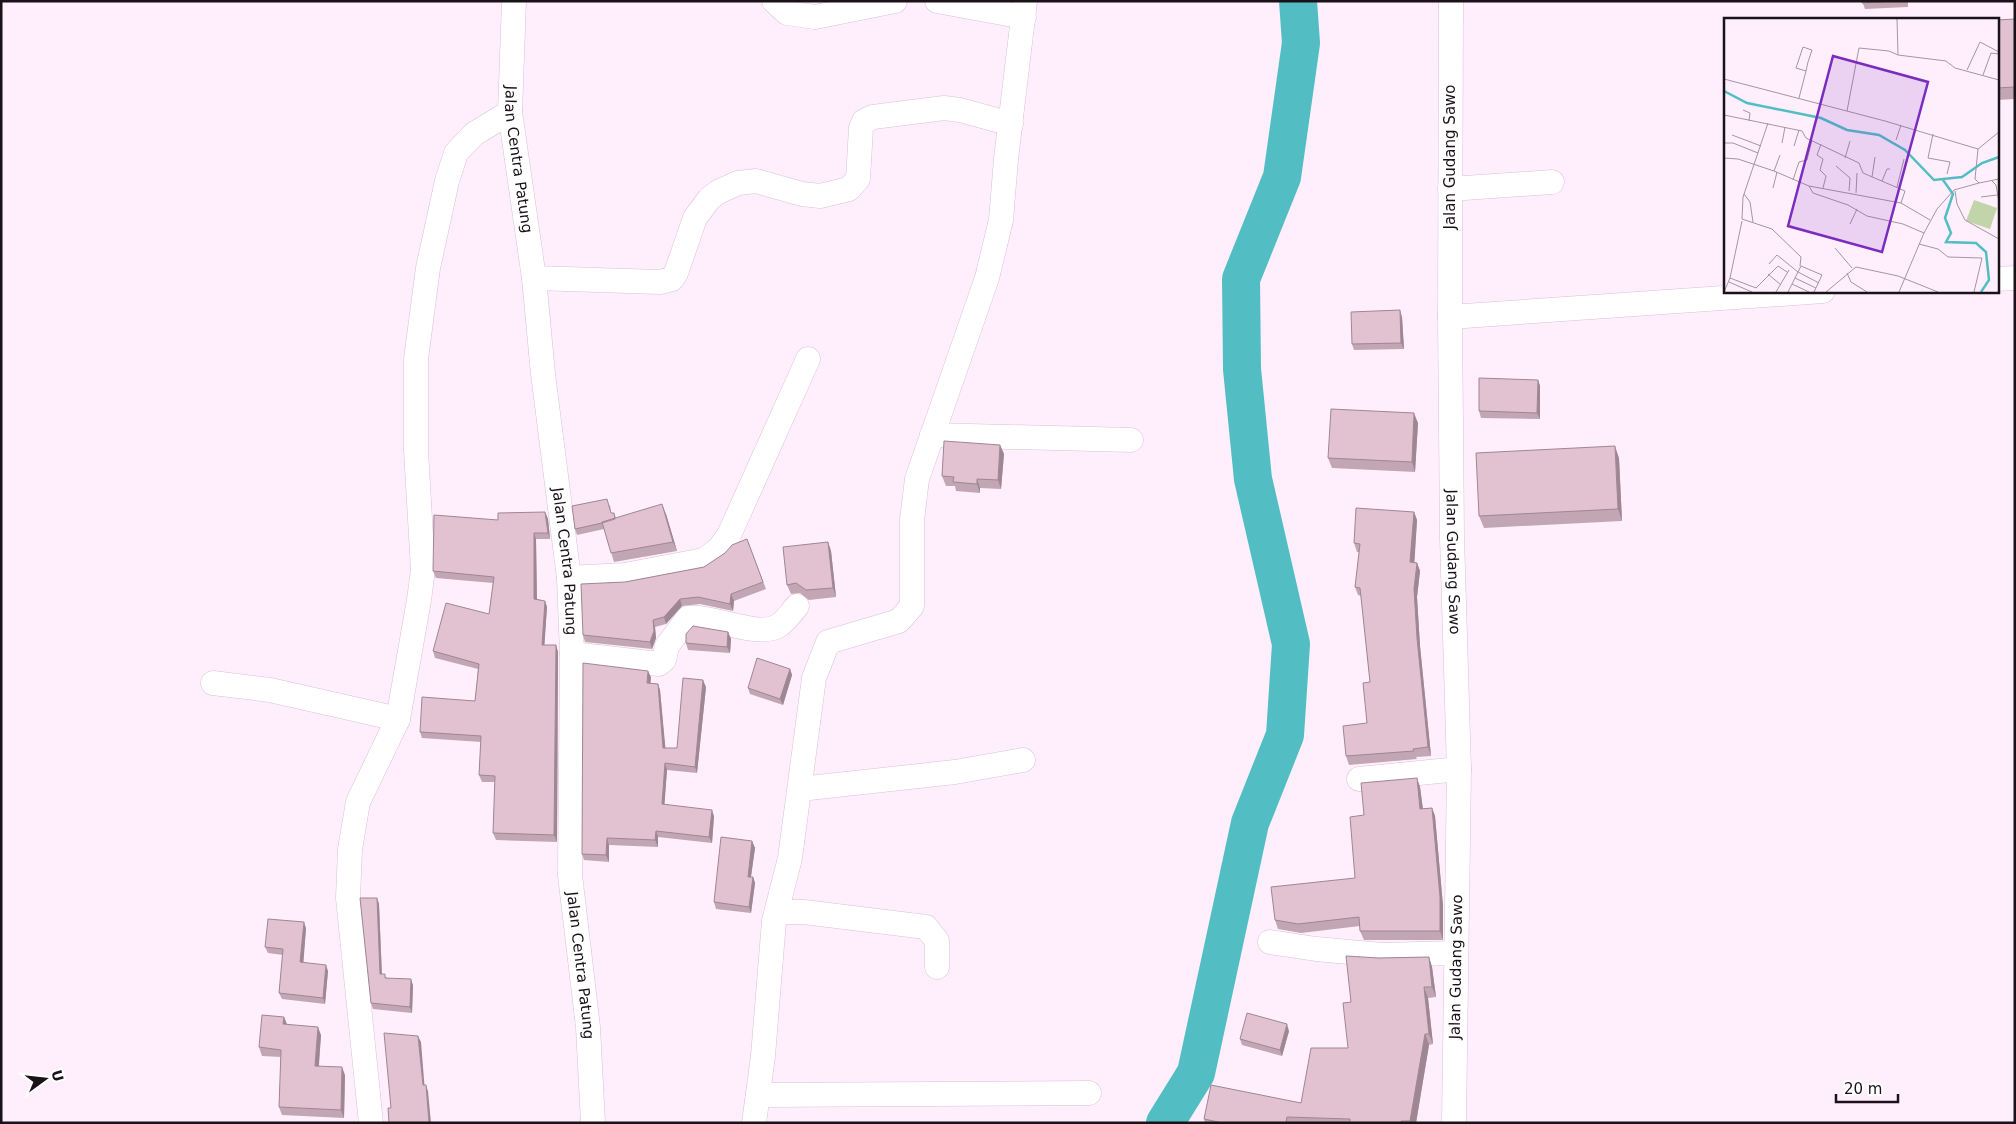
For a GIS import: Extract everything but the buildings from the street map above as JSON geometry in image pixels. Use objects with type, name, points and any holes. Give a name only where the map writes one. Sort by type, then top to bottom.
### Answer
[{"type":"street","name":"Jalan Centra Patung","points":[[514,1],[510,112],[534,278],[543,374],[569,578],[572,654],[570,875],[588,1027],[593,1123]]},
{"type":"street","points":[[774,1],[787,13],[814,17],[895,1]]},
{"type":"street","points":[[754,1123],[777,912],[790,858],[814,678],[828,642],[899,621],[912,606],[914,589],[912,520],[917,479],[987,278],[1001,220],[1025,9],[937,1]]},
{"type":"street","name":"Jalan Gudang Sawo","points":[[1451,1],[1450,317],[1452,537],[1459,769],[1454,1123]]},
{"type":"street","points":[[534,278],[660,282],[672,279],[676,273],[695,218],[709,199],[718,192],[738,183],[756,181],[802,194],[820,196],[849,189],[858,179],[860,128],[864,121],[874,117],[944,108],[960,110],[1011,124]]},
{"type":"street","points":[[371,1123],[348,898],[350,849],[358,802],[398,719],[423,570],[416,450],[416,359],[428,268],[447,181],[456,153],[474,134],[510,112]]},
{"type":"street","points":[[1450,190],[1552,182]]},
{"type":"street","points":[[1998,279],[2015,278]]},
{"type":"street","points":[[1450,317],[1809,292]]},
{"type":"street","points":[[569,578],[625,575],[669,567],[704,560],[719,549],[729,535],[808,359]]},
{"type":"street","points":[[932,435],[1131,440]]},
{"type":"street","points":[[572,654],[659,664],[664,660],[667,646],[688,618],[705,618],[766,630],[782,623],[797,606]]},
{"type":"street","points":[[213,683],[270,690],[398,719]]},
{"type":"street","points":[[800,790],[955,772],[1023,760]]},
{"type":"street","points":[[1359,779],[1459,769]]},
{"type":"street","points":[[777,912],[804,912],[926,927],[937,942],[937,967]]},
{"type":"street","points":[[1270,942],[1316,950],[1382,955],[1456,953]]},
{"type":"street","points":[[758,1095],[1089,1094]]},
{"type":"waterway","points":[[1165,1123],[1196,1073],[1250,823],[1285,735],[1291,644],[1253,479],[1242,369],[1241,279],[1282,177],[1301,43],[1298,1]]}]
